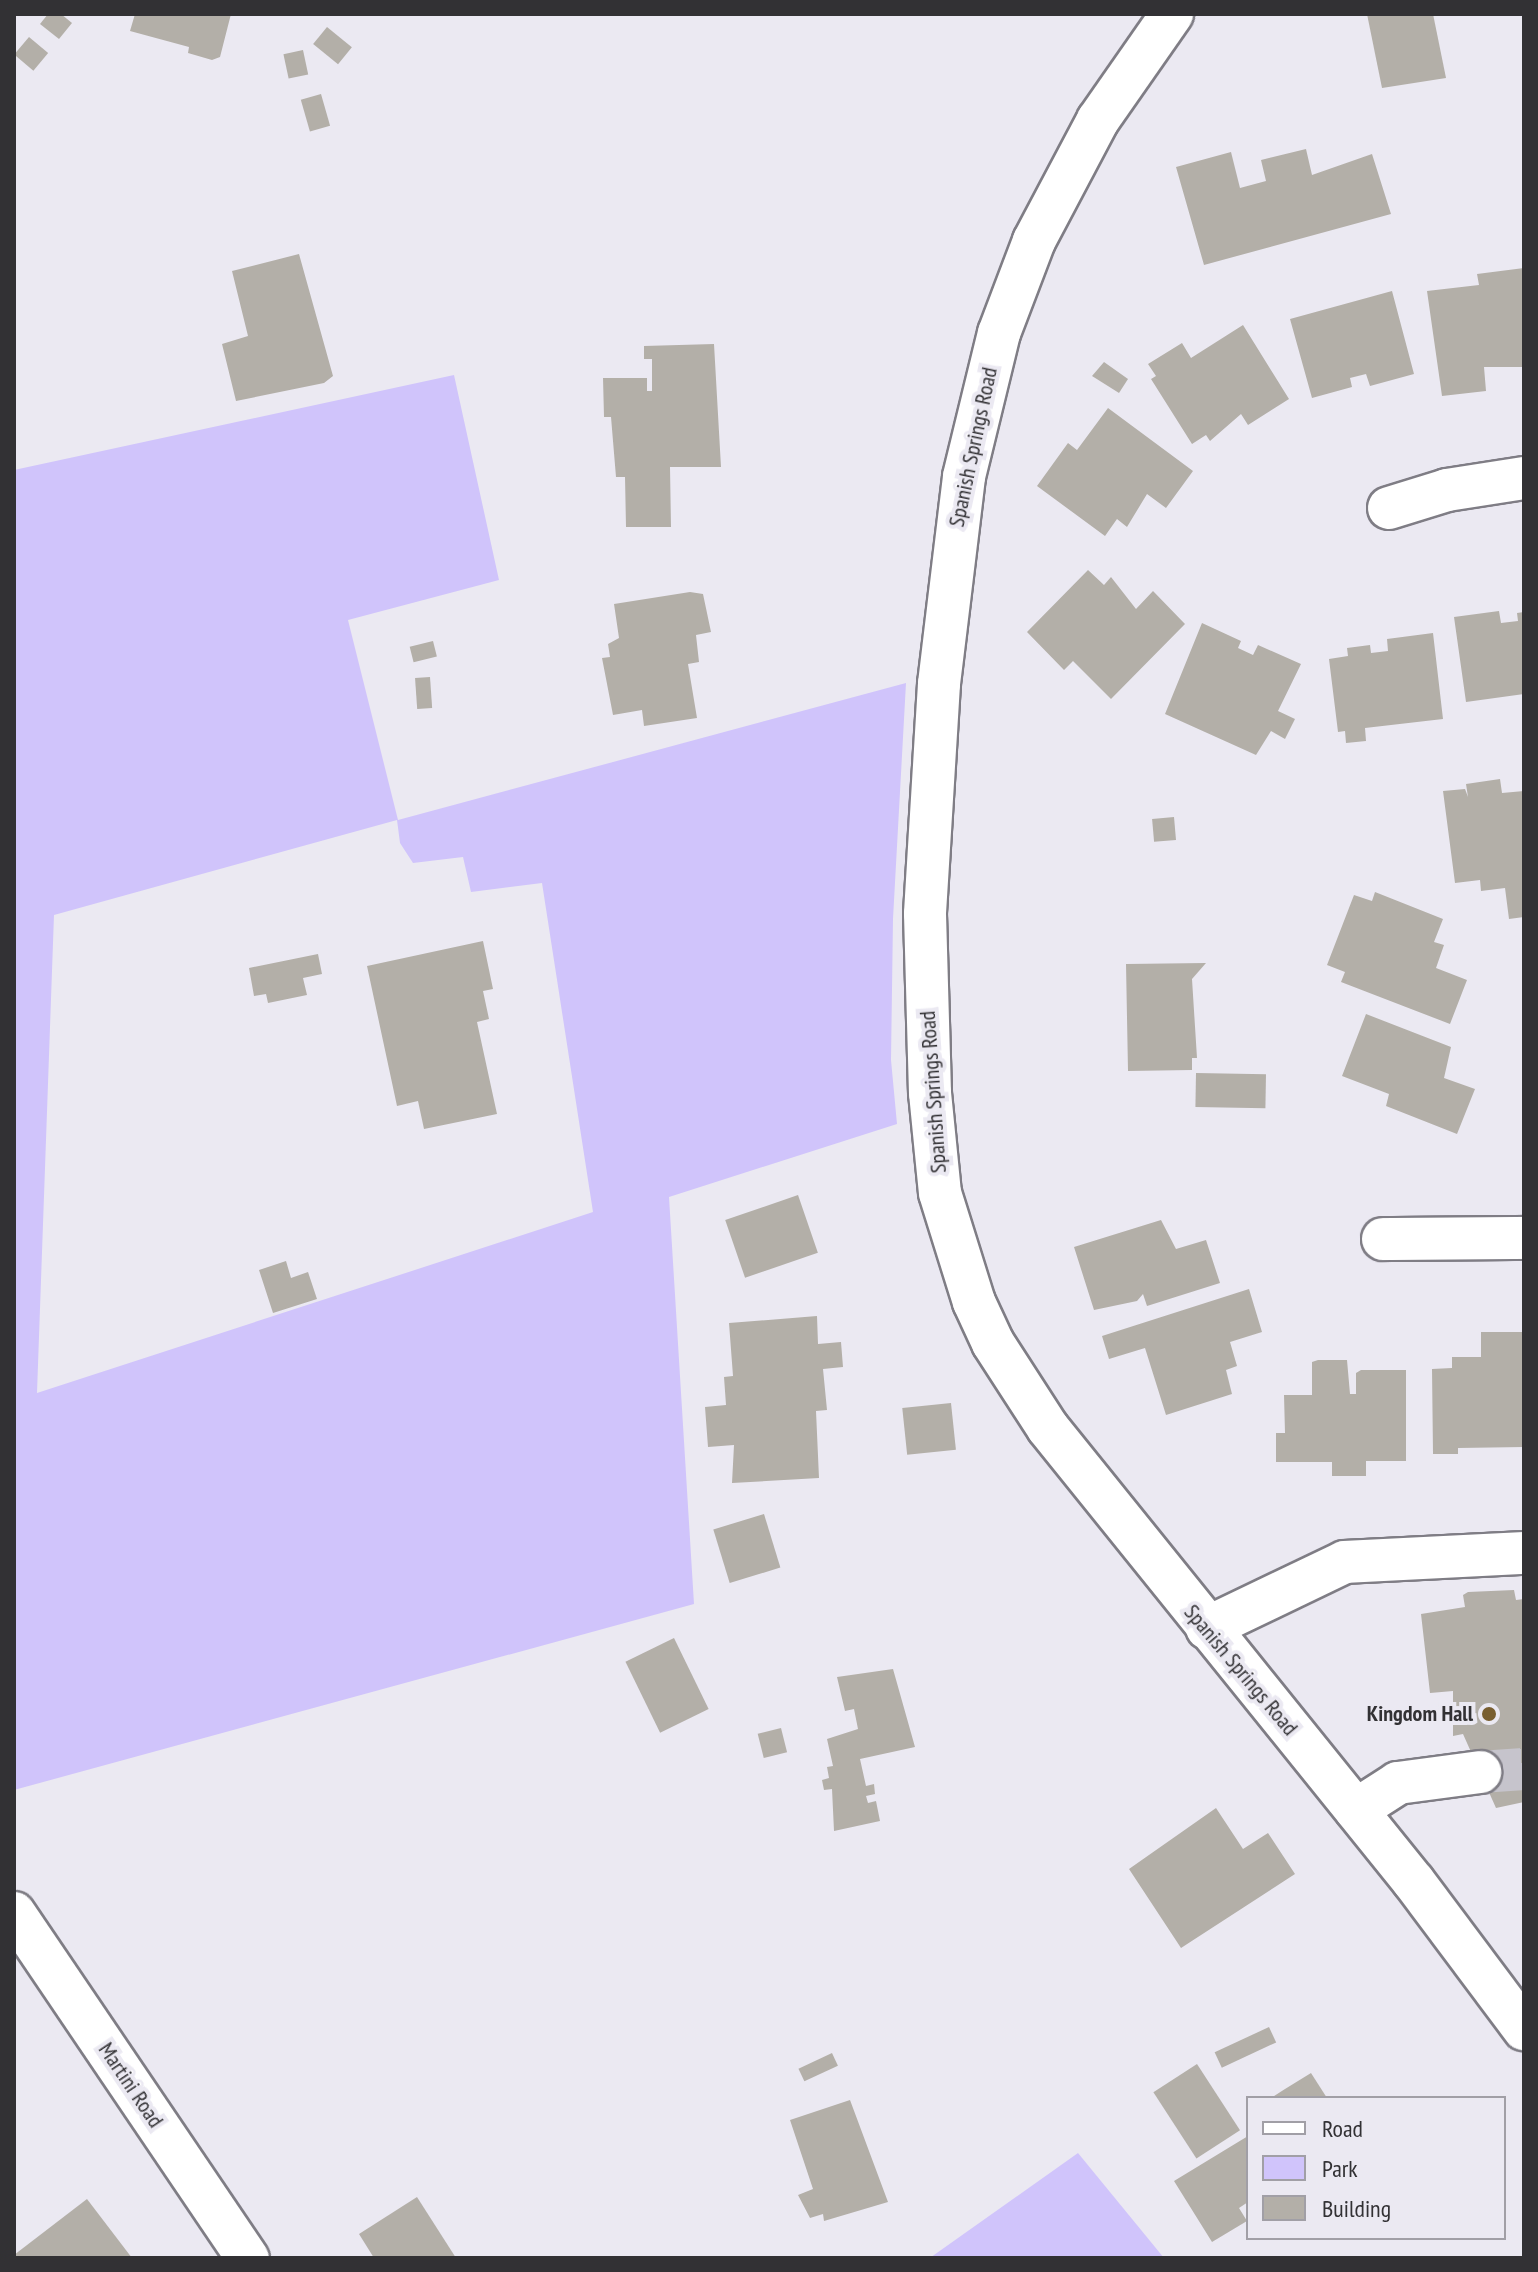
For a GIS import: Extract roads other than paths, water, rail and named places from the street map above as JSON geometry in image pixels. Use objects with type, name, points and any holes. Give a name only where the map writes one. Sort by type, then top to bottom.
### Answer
[{"type":"street","name":"Spanish Springs Road","points":[[1172,14],[1098,120],[1063,183],[1014,288],[986,378],[954,538],[939,684],[926,900],[927,1036],[940,1193],[956,1257],[993,1343],[1057,1441],[1356,1810],[1524,2029]]},
{"type":"street","points":[[1389,508],[1447,490],[1524,478]]},
{"type":"street","points":[[1383,1239],[1524,1238]]},
{"type":"street","points":[[1207,1628],[1345,1562],[1524,1553]]},
{"type":"street","points":[[1356,1810],[1398,1783],[1480,1772]]},
{"type":"street","name":"Martini Road","points":[[14,1913],[248,2258]]},
{"type":"tunnel","points":[[1480,1772],[1524,1769]]},
{"type":"place","name":"Kingdom Hall","points":[[1489,1714]]}]
